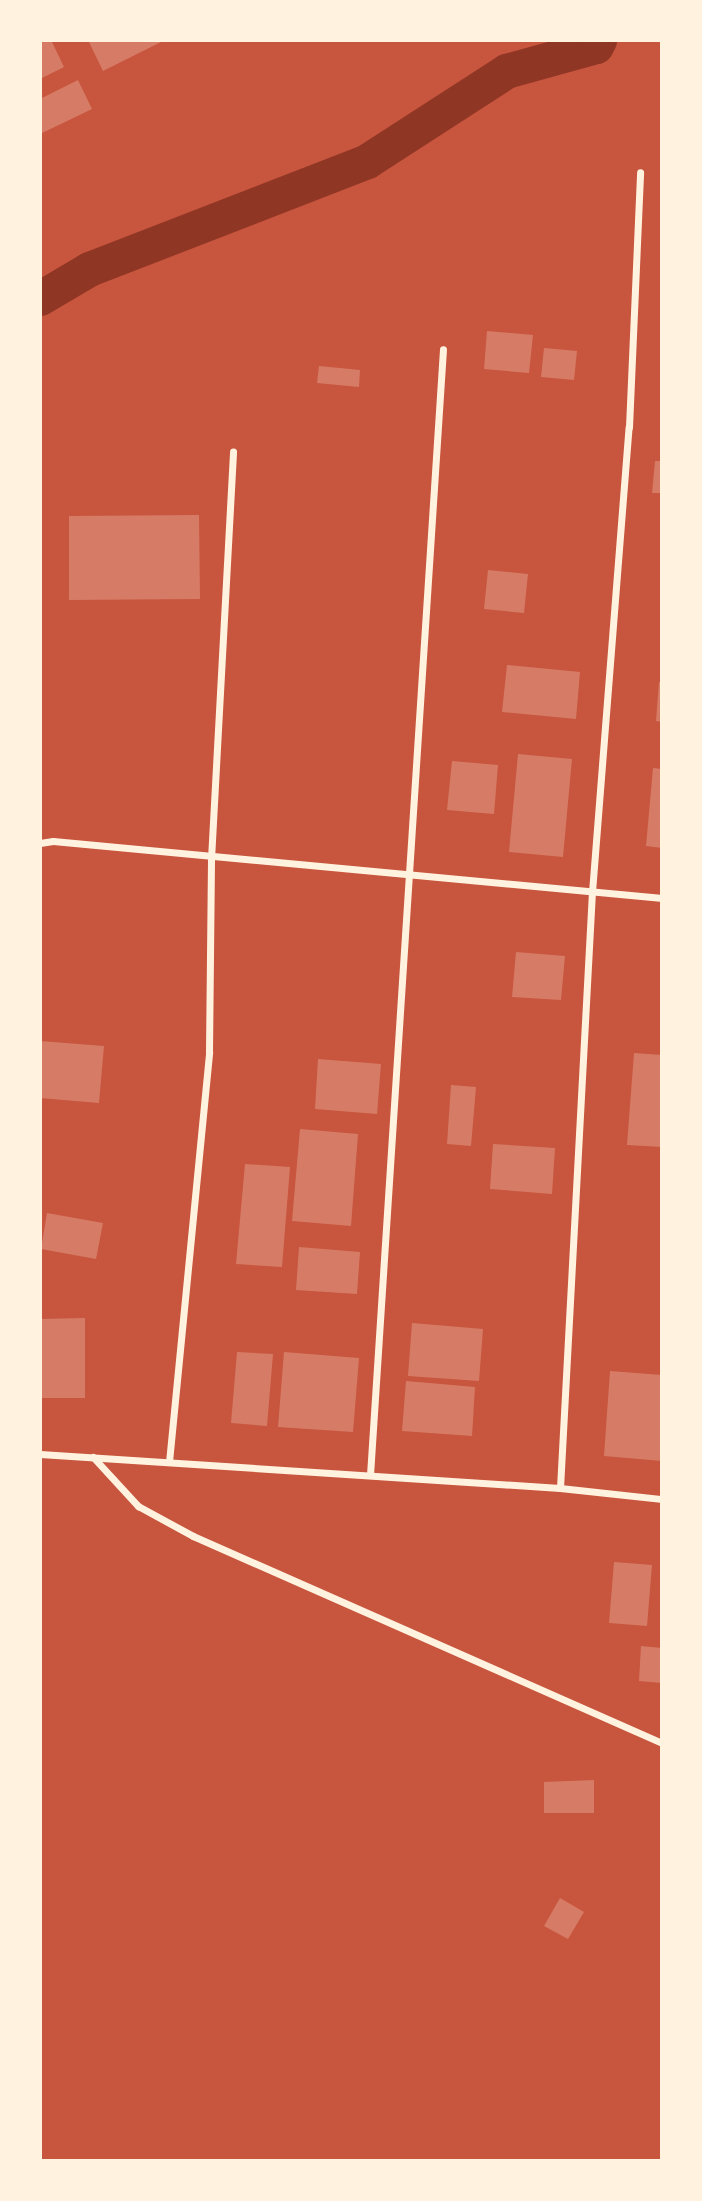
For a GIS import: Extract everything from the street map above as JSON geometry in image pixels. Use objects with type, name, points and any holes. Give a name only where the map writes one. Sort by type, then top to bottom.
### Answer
[{"type":"street","points":[[560,1488],[592,892],[629,427],[640,172]]},
{"type":"street","points":[[370,1475],[443,349]]},
{"type":"street","points":[[169,1462],[209,1052],[211,859],[233,452]]},
{"type":"street","points":[[40,843],[53,841],[211,859],[662,898]]},
{"type":"street","points":[[40,1454],[560,1488],[662,1499]]},
{"type":"street","points":[[93,1457],[138,1506],[193,1536],[662,1743]]},
{"type":"building","points":[[51,40],[64,67],[40,79],[40,43]]},
{"type":"building","points":[[88,40],[165,40],[103,71]]},
{"type":"building","points":[[78,80],[92,109],[40,134],[40,99]]},
{"type":"building","points":[[487,331],[533,335],[529,373],[484,369]]},
{"type":"building","points":[[544,348],[577,351],[574,380],[541,377]]},
{"type":"building","points":[[319,366],[360,370],[359,387],[317,383]]},
{"type":"building","points":[[655,461],[662,461],[662,493],[652,493]]},
{"type":"building","points":[[199,515],[200,599],[69,600],[69,516]]},
{"type":"building","points":[[488,570],[528,574],[524,613],[484,609]]},
{"type":"building","points":[[507,665],[580,672],[576,719],[502,712]]},
{"type":"building","points":[[659,682],[662,682],[662,722],[656,721]]},
{"type":"building","points":[[518,754],[572,759],[563,857],[509,852]]},
{"type":"building","points":[[452,761],[498,765],[494,814],[447,810]]},
{"type":"building","points":[[653,768],[662,769],[662,848],[646,846]]},
{"type":"building","points":[[516,952],[565,956],[561,1000],[512,997]]},
{"type":"building","points":[[40,1041],[104,1046],[99,1103],[40,1098]]},
{"type":"building","points":[[634,1053],[662,1055],[662,1147],[627,1145]]},
{"type":"building","points":[[318,1059],[381,1064],[377,1114],[315,1109]]},
{"type":"building","points":[[451,1085],[476,1087],[471,1146],[447,1144]]},
{"type":"building","points":[[300,1129],[358,1134],[351,1226],[292,1221]]},
{"type":"building","points":[[493,1144],[555,1148],[552,1194],[490,1189]]},
{"type":"building","points":[[245,1164],[290,1167],[282,1267],[236,1264]]},
{"type":"building","points":[[47,1213],[103,1223],[96,1259],[41,1249]]},
{"type":"building","points":[[299,1247],[360,1252],[357,1294],[296,1290]]},
{"type":"building","points":[[85,1318],[85,1398],[40,1398],[40,1319]]},
{"type":"building","points":[[412,1323],[483,1329],[479,1381],[408,1376]]},
{"type":"building","points":[[237,1352],[273,1354],[267,1426],[231,1423]]},
{"type":"building","points":[[284,1352],[359,1358],[353,1432],[278,1427]]},
{"type":"building","points":[[610,1371],[662,1375],[662,1461],[604,1456]]},
{"type":"building","points":[[406,1381],[475,1387],[472,1436],[402,1431]]},
{"type":"building","points":[[614,1562],[652,1565],[647,1626],[609,1623]]},
{"type":"building","points":[[641,1646],[662,1648],[662,1683],[639,1681]]},
{"type":"building","points":[[594,1780],[594,1813],[544,1813],[544,1782]]},
{"type":"building","points":[[560,1898],[584,1912],[568,1939],[544,1926]]},
{"type":"waterway","points":[[40,298],[89,269],[367,161],[506,71],[596,46],[599,40]]}]
